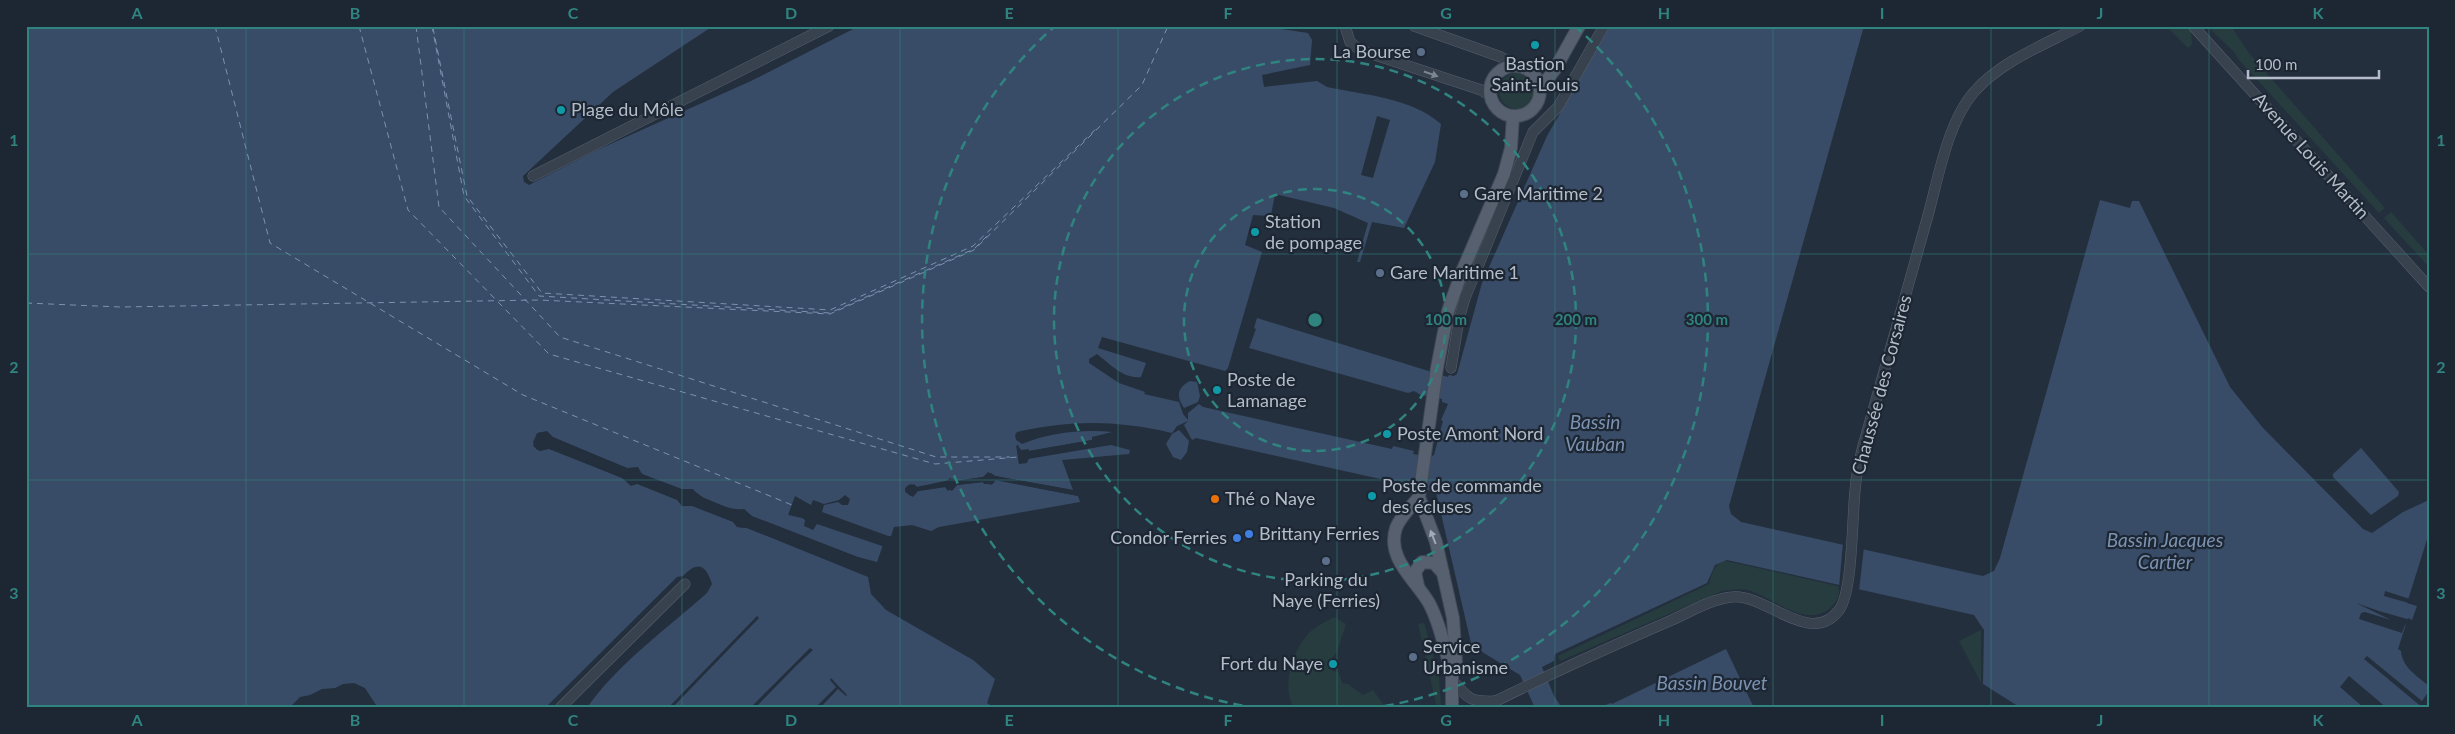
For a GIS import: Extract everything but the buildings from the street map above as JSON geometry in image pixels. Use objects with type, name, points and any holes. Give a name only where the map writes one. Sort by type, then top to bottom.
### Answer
[{"type":"main road","points":[[1551,73],[1532,73],[1518,66],[1507,67],[1498,73],[1491,82],[1490,96],[1499,110],[1513,116],[1522,115],[1533,108],[1537,102],[1540,89],[1551,73],[1579,26]]},
{"type":"main road","points":[[1532,73],[1540,89]]},
{"type":"main road","points":[[1452,708],[1452,676],[1436,618],[1418,586],[1400,563],[1395,551],[1396,528],[1417,505],[1437,368],[1453,293],[1504,174],[1512,148],[1513,116]]},
{"type":"main road","points":[[1417,505],[1436,542],[1456,636],[1456,662],[1452,676]]},
{"type":"main road","points":[[1418,586],[1415,572],[1422,562],[1430,561],[1443,573]]},
{"type":"street","points":[[534,176],[830,26]]},
{"type":"street","points":[[1345,26],[1350,42],[1360,50],[1480,90],[1490,96]]},
{"type":"street","points":[[1414,26],[1501,57],[1518,66]]},
{"type":"street","points":[[1451,368],[1459,320],[1473,274],[1533,132],[1558,107],[1604,26]]},
{"type":"street","name":"Chaussée des Corsaires","points":[[1496,702],[1596,652],[1731,597],[1756,600],[1797,621],[1818,623],[1828,620],[1838,611],[1847,591],[1855,488],[1863,446],[1942,166],[1958,119],[1973,93],[1993,75],[2025,54],[2080,26]]},
{"type":"street","name":"Avenue Louis Martin","points":[[2193,26],[2429,286]]},
{"type":"street","points":[[560,708],[685,584]]},
{"type":"street","points":[[1452,676],[1468,698],[1482,702],[1496,702]]},
{"type":"green space","points":[[2166,26],[2187,26],[2191,30],[2192,45],[2188,48]]},
{"type":"green space","points":[[2207,26],[2231,26],[2249,53],[2385,208],[2379,213],[2239,60],[2234,52]]},
{"type":"green space","points":[[1517,73],[1524,74],[1530,78],[1534,84],[1534,98],[1530,104],[1524,108],[1517,109],[1510,108],[1504,104],[1500,98],[1499,91],[1500,84],[1504,78],[1510,74]]},
{"type":"green space","points":[[2391,212],[2429,255],[2429,267],[2384,218]]},
{"type":"green space","points":[[1726,561],[1838,586],[1838,598],[1833,605],[1823,612],[1813,615],[1791,610],[1748,590],[1722,591],[1560,661],[1558,656],[1709,584],[1716,566]]},
{"type":"green space","points":[[1334,617],[1346,624],[1337,652],[1332,658],[1333,671],[1338,672],[1343,684],[1348,684],[1363,695],[1373,690],[1386,708],[1294,708],[1290,700],[1288,680],[1297,650],[1311,631]]},
{"type":"green space","points":[[1424,623],[1439,676],[1441,708],[1437,708],[1418,624]]},
{"type":"green space","points":[[1981,630],[1981,683],[1959,641]]},
{"type":"water","points":[[26,26],[713,26],[613,92],[523,176],[524,182],[529,185],[597,150],[751,81],[859,26],[1262,26],[1308,33],[1312,40],[1310,65],[1262,75],[1264,87],[1317,81],[1327,87],[1372,95],[1402,103],[1429,115],[1441,124],[1435,162],[1404,228],[1372,222],[1360,262],[1357,262],[1368,223],[1334,208],[1275,194],[1271,215],[1253,215],[1245,245],[1262,252],[1228,368],[1225,371],[1102,337],[1098,348],[1146,363],[1141,377],[1128,376],[1097,354],[1089,359],[1089,363],[1119,383],[1145,392],[1144,394],[1179,402],[1183,414],[1188,420],[1188,413],[1199,404],[1203,407],[1392,449],[1393,446],[1414,451],[1413,454],[1431,457],[1434,455],[1443,421],[1441,420],[1448,404],[1442,402],[1442,399],[1421,395],[1414,391],[1408,393],[1249,348],[1256,329],[1254,328],[1257,318],[1448,377],[1449,375],[1454,376],[1457,374],[1482,283],[1547,136],[1610,26],[1864,26],[1729,506],[1731,514],[1741,522],[1978,575],[1983,576],[1994,571],[2000,558],[2100,200],[2130,208],[2132,201],[2139,201],[2230,387],[2263,428],[2363,529],[2372,533],[2403,512],[2429,500],[2429,533],[2407,603],[2417,606],[2412,620],[2408,618],[2398,649],[2401,651],[2407,666],[2429,686],[2429,691],[2422,701],[2367,656],[2364,659],[2423,708],[2387,708],[2349,676],[2340,687],[2364,708],[2021,708],[1983,684],[1984,630],[1974,615],[1727,560],[1715,565],[1707,583],[1555,654],[1554,661],[1542,667],[1554,696],[1562,708],[1535,708],[1520,675],[1474,647],[1475,645],[1471,643],[1436,492],[1406,485],[1405,488],[1385,484],[1385,480],[1196,438],[1192,440],[1184,425],[1188,421],[1177,426],[1172,433],[1131,426],[1094,423],[1056,425],[1017,432],[1015,435],[1016,440],[1022,444],[1043,437],[1066,433],[1112,432],[1092,437],[1092,440],[1029,451],[1021,450],[1016,445],[1019,464],[1028,459],[1111,445],[1130,450],[1129,454],[1062,460],[1073,490],[995,476],[991,473],[983,477],[956,481],[954,479],[917,487],[914,484],[905,488],[910,496],[918,491],[945,487],[948,491],[957,485],[983,482],[984,484],[993,484],[995,480],[1078,496],[1080,502],[939,527],[931,531],[912,525],[894,527],[891,536],[881,539],[883,545],[877,562],[858,557],[752,516],[744,509],[716,504],[693,489],[682,489],[642,474],[638,467],[627,468],[553,437],[547,431],[537,433],[533,446],[540,451],[549,449],[622,478],[631,486],[637,484],[677,500],[682,506],[692,506],[733,522],[737,527],[747,528],[868,577],[871,594],[886,610],[973,660],[995,679],[987,703],[995,708],[587,708],[598,693],[627,662],[707,593],[712,584],[710,578],[704,569],[697,566],[683,576],[677,577],[545,708],[378,708],[365,688],[354,683],[322,689],[310,695],[300,697],[289,708],[26,708]]},
{"type":"water","points":[[1190,381],[1197,382],[1200,396],[1198,402],[1184,408],[1179,393],[1182,386]]},
{"type":"water","points":[[1179,430],[1189,441],[1187,452],[1181,460],[1173,457],[1166,444],[1172,434]]},
{"type":"water","points":[[2361,448],[2399,492],[2398,496],[2371,515],[2333,477],[2333,474]]},
{"type":"water","name":"Bassin Bouvet","points":[[1726,649],[1754,708],[1603,706],[1612,704]]},
{"type":"pier","points":[[1377,116],[1390,120],[1373,178],[1361,175]]},
{"type":"pier","points":[[547,432],[553,438],[627,468],[637,468],[642,474],[682,490],[692,489],[697,495],[736,511],[744,509],[751,517],[870,562],[751,518],[744,511],[736,512],[696,497],[691,491],[681,491],[641,476],[636,469],[626,470],[552,439],[546,434],[538,435],[536,439],[537,447],[544,449],[550,446],[623,476],[631,483],[638,482],[678,498],[684,504],[693,503],[734,519],[739,526],[748,525],[861,571],[747,528],[737,527],[733,521],[692,505],[682,506],[678,499],[637,483],[631,485],[623,478],[549,448],[540,451],[536,449],[533,442],[537,434]]},
{"type":"pier","points":[[1092,440],[1092,442],[1030,454],[1020,452],[1021,461],[1028,456],[1093,445],[1093,447],[1029,458],[1027,463],[1019,464],[1017,444],[1021,450],[1029,449],[1029,451]]},
{"type":"pier","points":[[988,472],[995,476],[1073,490],[1078,496],[996,480],[991,485],[983,482],[957,485],[952,491],[945,487],[918,491],[913,497],[905,492],[906,487],[910,484],[917,487],[944,483],[950,478],[956,481],[983,477]]},
{"type":"pier","points":[[845,495],[850,499],[848,505],[842,505],[838,502],[824,505],[822,512],[891,537],[884,540],[885,547],[817,524],[813,530],[804,526],[805,520],[802,518],[788,515],[795,496],[811,505],[813,500],[824,504],[839,500]]},
{"type":"pier","points":[[1843,542],[1864,547],[1859,591],[1839,587]]},
{"type":"pier","points":[[2385,591],[2410,599],[2410,601],[2419,606],[2384,596]]},
{"type":"pier","points":[[2356,603],[2414,621],[2409,621],[2408,625],[2405,625],[2402,633],[2359,619],[2361,613],[2365,612],[2391,620]]},
{"type":"pier","points":[[757,616],[759,618],[672,708],[668,708]]},
{"type":"pier","points":[[810,648],[813,650],[755,708],[750,708]]},
{"type":"pier","points":[[831,678],[847,695],[838,689],[820,708],[815,708],[836,687],[830,680]]},
{"type":"ferry route","points":[[215,26],[270,243],[523,395],[792,505]]},
{"type":"ferry route","points":[[359,26],[408,210],[549,354],[935,464],[1018,457]]},
{"type":"ferry route","points":[[416,26],[439,207],[560,337],[936,457],[1010,457]]},
{"type":"ferry route","points":[[432,26],[464,196],[539,296],[830,313],[974,249],[989,234]]},
{"type":"ferry route","points":[[26,303],[120,307],[539,300],[830,314],[974,250],[1142,85],[1168,26]]},
{"type":"ferry route","points":[[433,28],[467,196],[542,293],[830,310],[973,246],[1098,127]]},
{"type":"place","name":"Bastion Saint-Louis","points":[[1535,45]]},
{"type":"place","name":"La Bourse","points":[[1421,52]]},
{"type":"place","name":"Plage du Môle","points":[[561,110]]},
{"type":"place","name":"Gare Maritime 2","points":[[1464,194]]},
{"type":"place","name":"Station de pompage","points":[[1255,232]]},
{"type":"place","name":"Gare Maritime 1","points":[[1380,273]]},
{"type":"place","name":"Poste de Lamanage","points":[[1217,390]]},
{"type":"place","name":"Poste Amont Nord","points":[[1387,434]]},
{"type":"place","name":"Poste de commande des écluses","points":[[1372,496]]},
{"type":"place","name":"Thé o Naye","points":[[1215,499]]},
{"type":"place","name":"Brittany Ferries","points":[[1249,534]]},
{"type":"place","name":"Condor Ferries","points":[[1237,538]]},
{"type":"place","name":"Parking du Naye (Ferries)","points":[[1326,561]]},
{"type":"place","name":"Service Urbanisme","points":[[1413,657]]},
{"type":"place","name":"Fort du Naye","points":[[1333,664]]},
{"type":"water label","name":"Bassin Vauban","points":[[1595,433]]},
{"type":"water label","name":"Bassin Jacques Cartier","points":[[2165,551]]}]
